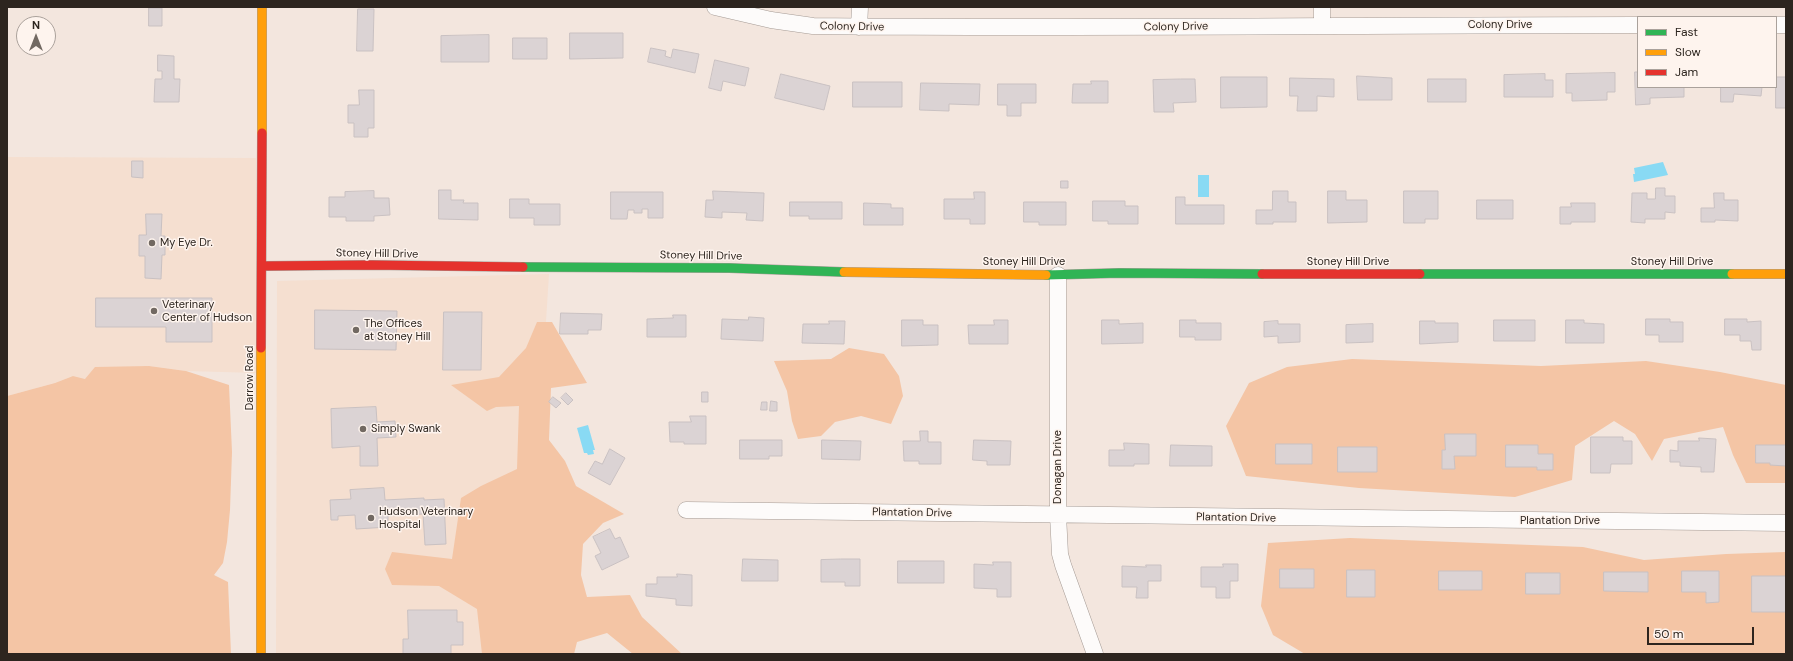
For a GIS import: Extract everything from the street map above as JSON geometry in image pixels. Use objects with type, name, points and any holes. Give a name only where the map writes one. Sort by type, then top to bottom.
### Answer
[{"type":"street","name":"Darrow Road","points":[[261,654],[263,266],[262,7]]},
{"type":"street","name":"Colony Drive","points":[[715,7],[789,24],[859,27],[1162,28],[1322,25],[1637,25]]},
{"type":"street","points":[[859,27],[860,7]]},
{"type":"street","points":[[1322,7],[1322,25]]},
{"type":"street","name":"Stoney Hill Drive","points":[[263,266],[371,265],[465,267],[729,268],[782,271],[1058,275],[1118,273],[1786,274]]},
{"type":"street","name":"Donagan Drive","points":[[1058,275],[1058,516],[1060,554],[1095,654]]},
{"type":"street","name":"Plantation Drive","points":[[686,510],[1058,516],[1786,523]]},
{"type":"shaded area","points":[[7,157],[256,158],[258,373],[186,371],[149,366],[85,379],[73,376],[55,383],[7,396]]},
{"type":"shaded area","points":[[549,274],[535,495],[483,654],[276,654],[277,281]]},
{"type":"shaded area","points":[[537,322],[552,322],[587,383],[551,388],[549,440],[565,461],[576,486],[624,514],[603,523],[583,544],[581,575],[587,597],[630,595],[642,617],[682,654],[633,654],[607,633],[577,642],[574,654],[482,654],[477,609],[439,586],[392,585],[385,569],[392,552],[452,559],[461,498],[481,486],[517,469],[519,406],[496,407],[487,411],[451,385],[499,377],[526,348]]},
{"type":"shaded area","points":[[849,348],[884,354],[899,376],[903,396],[891,424],[861,416],[835,422],[821,436],[798,439],[792,421],[787,391],[774,361],[831,359]]},
{"type":"shaded area","points":[[1352,359],[1541,366],[1646,361],[1720,372],[1786,385],[1786,483],[1746,483],[1733,455],[1723,427],[1664,439],[1652,461],[1635,434],[1614,421],[1575,446],[1572,480],[1515,497],[1359,488],[1246,476],[1226,426],[1249,383],[1287,367]]},
{"type":"shaded area","points":[[149,366],[186,371],[229,385],[232,452],[230,510],[227,542],[223,563],[214,575],[228,582],[231,654],[7,654],[7,396],[55,383],[73,376],[85,379],[95,367]]},
{"type":"shaded area","points":[[1350,538],[1583,547],[1644,560],[1726,554],[1786,552],[1786,654],[1305,654],[1273,635],[1261,606],[1268,543]]},
{"type":"water","points":[[1663,162],[1668,175],[1634,182],[1634,168]]},
{"type":"water","points":[[1198,175],[1209,175],[1209,197],[1198,197]]},
{"type":"water","points":[[588,425],[595,450],[593,450],[594,454],[588,455],[587,453],[584,453],[577,428]]},
{"type":"building","points":[[149,8],[162,8],[162,26],[149,26]]},
{"type":"building","points":[[358,9],[374,9],[373,51],[357,51]]},
{"type":"building","points":[[570,33],[623,33],[623,58],[570,59]]},
{"type":"building","points":[[489,35],[489,62],[441,62],[441,36]]},
{"type":"building","points":[[513,38],[547,38],[547,59],[513,59]]},
{"type":"building","points":[[651,48],[666,51],[665,56],[671,58],[673,49],[699,54],[695,73],[648,62]]},
{"type":"building","points":[[158,55],[174,56],[174,79],[180,79],[179,102],[154,102],[155,79],[162,79],[162,71],[158,71]]},
{"type":"building","points":[[715,60],[749,68],[745,86],[723,81],[721,91],[709,88]]},
{"type":"building","points":[[1635,72],[1637,72],[1637,88],[1684,88],[1684,97],[1650,98],[1650,104],[1636,105]]},
{"type":"building","points":[[1615,73],[1615,92],[1607,92],[1607,100],[1572,101],[1572,93],[1566,93],[1566,74]]},
{"type":"building","points":[[781,74],[830,86],[824,110],[775,98]]},
{"type":"building","points":[[1545,74],[1545,80],[1553,80],[1553,97],[1504,97],[1504,75]]},
{"type":"building","points":[[1357,76],[1392,78],[1392,100],[1358,100]]},
{"type":"building","points":[[1221,77],[1267,77],[1267,107],[1221,108]]},
{"type":"building","points":[[1777,77],[1786,77],[1786,108],[1776,108]]},
{"type":"building","points":[[1290,78],[1334,79],[1334,97],[1317,96],[1317,111],[1297,111],[1298,96],[1290,96]]},
{"type":"building","points":[[1195,79],[1196,102],[1173,103],[1174,112],[1154,112],[1153,80]]},
{"type":"building","points":[[1428,79],[1466,79],[1466,102],[1428,102]]},
{"type":"building","points":[[1091,81],[1108,81],[1108,103],[1072,103],[1073,84],[1091,84]]},
{"type":"building","points":[[853,82],[902,82],[902,107],[853,107]]},
{"type":"building","points":[[921,83],[980,84],[979,105],[949,104],[949,111],[920,110]]},
{"type":"building","points":[[998,84],[1036,84],[1036,103],[1021,103],[1021,116],[1007,116],[1007,105],[998,105]]},
{"type":"building","points":[[1721,88],[1762,88],[1761,96],[1734,94],[1733,102],[1721,102]]},
{"type":"building","points":[[359,90],[374,90],[374,128],[368,128],[368,137],[354,137],[354,123],[348,123],[348,105],[359,105]]},
{"type":"building","points":[[132,161],[143,161],[143,178],[132,177]]},
{"type":"building","points":[[1061,181],[1068,181],[1068,188],[1061,188]]},
{"type":"building","points":[[1656,188],[1665,188],[1665,196],[1675,196],[1675,213],[1665,212],[1665,219],[1645,219],[1645,223],[1631,222],[1632,193],[1647,193],[1647,199],[1655,199]]},
{"type":"building","points":[[439,190],[451,190],[451,200],[464,200],[463,203],[478,203],[478,220],[439,219]]},
{"type":"building","points":[[374,191],[374,198],[389,198],[390,215],[374,216],[374,221],[346,221],[346,217],[329,217],[329,197],[345,197],[345,192]]},
{"type":"building","points":[[713,191],[764,193],[763,221],[746,220],[747,213],[722,212],[722,218],[705,217],[706,200],[713,200]]},
{"type":"building","points":[[1273,191],[1288,191],[1288,202],[1296,202],[1296,222],[1256,224],[1256,210],[1272,210]]},
{"type":"building","points":[[1328,191],[1346,191],[1346,200],[1367,200],[1367,222],[1328,223]]},
{"type":"building","points":[[1404,191],[1438,191],[1438,219],[1425,219],[1425,223],[1404,223]]},
{"type":"building","points":[[611,192],[663,192],[663,218],[648,218],[648,209],[642,209],[642,213],[634,213],[634,210],[628,210],[627,219],[611,219]]},
{"type":"building","points":[[974,192],[985,192],[985,224],[970,224],[970,219],[944,219],[944,199],[974,199]]},
{"type":"building","points":[[1714,193],[1724,193],[1724,200],[1738,200],[1738,221],[1715,220],[1715,222],[1701,222],[1701,208],[1714,208]]},
{"type":"building","points":[[1176,197],[1185,197],[1185,205],[1224,205],[1224,224],[1176,224]]},
{"type":"building","points":[[510,199],[529,199],[529,204],[560,204],[560,225],[534,225],[534,218],[510,218]]},
{"type":"building","points":[[1477,200],[1513,200],[1513,219],[1477,219]]},
{"type":"building","points":[[1093,201],[1125,201],[1125,206],[1138,206],[1138,224],[1108,224],[1108,221],[1093,221]]},
{"type":"building","points":[[790,202],[842,202],[842,219],[809,219],[809,216],[790,216]]},
{"type":"building","points":[[1024,202],[1066,202],[1066,225],[1039,225],[1039,222],[1024,222]]},
{"type":"building","points":[[864,203],[891,204],[891,208],[903,208],[903,225],[864,225]]},
{"type":"building","points":[[1571,203],[1595,203],[1595,222],[1571,222],[1571,224],[1560,224],[1560,207],[1571,207]]},
{"type":"building","name":"My Eye Dr.","points":[[146,214],[162,214],[161,236],[165,236],[165,255],[162,255],[161,279],[145,278],[145,256],[139,256],[139,235],[146,235]]},
{"type":"building","name":"Veterinary Center of Hudson","points":[[96,298],[212,298],[212,342],[166,342],[166,327],[96,327]]},
{"type":"building","name":"The Offices at Stoney Hill","points":[[315,310],[397,311],[396,350],[315,349]]},
{"type":"building","points":[[444,312],[482,312],[481,370],[443,370]]},
{"type":"building","points":[[561,313],[602,314],[601,330],[588,330],[588,334],[560,334]]},
{"type":"building","points":[[673,315],[686,315],[686,337],[647,337],[647,319],[673,318]]},
{"type":"building","points":[[749,317],[764,318],[763,341],[721,339],[722,319],[748,320]]},
{"type":"building","points":[[1646,319],[1670,319],[1670,322],[1683,322],[1683,342],[1659,342],[1659,335],[1646,335]]},
{"type":"building","points":[[1725,319],[1747,319],[1747,322],[1761,321],[1761,350],[1752,350],[1751,341],[1740,341],[1740,335],[1725,335]]},
{"type":"building","points":[[902,320],[923,320],[923,325],[938,325],[938,345],[902,346]]},
{"type":"building","points":[[994,320],[1008,320],[1008,344],[969,344],[968,325],[994,325]]},
{"type":"building","points":[[1102,320],[1119,320],[1119,324],[1143,323],[1143,343],[1102,344]]},
{"type":"building","points":[[1180,320],[1196,320],[1196,323],[1221,323],[1221,340],[1195,340],[1195,337],[1180,337]]},
{"type":"building","points":[[1494,320],[1535,320],[1535,341],[1494,341]]},
{"type":"building","points":[[1566,320],[1584,320],[1584,323],[1604,324],[1604,343],[1566,343]]},
{"type":"building","points":[[829,321],[845,321],[844,344],[802,343],[803,324],[829,324]]},
{"type":"building","points":[[1278,321],[1278,324],[1300,324],[1300,342],[1278,343],[1278,336],[1264,337],[1264,322]]},
{"type":"building","points":[[1420,321],[1435,321],[1435,323],[1458,323],[1458,342],[1420,344]]},
{"type":"building","points":[[1373,324],[1373,342],[1346,343],[1346,325]]},
{"type":"building","points":[[702,392],[708,392],[708,402],[702,402]]},
{"type":"building","points":[[566,393],[573,400],[568,405],[561,398]]},
{"type":"building","points":[[553,397],[561,403],[556,408],[549,402]]},
{"type":"building","points":[[771,401],[777,402],[777,411],[770,411]]},
{"type":"building","points":[[762,402],[767,402],[767,410],[761,410]]},
{"type":"building","name":"Simply Swank","points":[[376,407],[377,422],[395,421],[396,437],[377,438],[378,466],[360,466],[360,446],[332,448],[331,409]]},
{"type":"building","points":[[690,416],[706,416],[706,444],[684,444],[684,442],[670,442],[669,422],[691,422]]},
{"type":"building","points":[[920,431],[928,431],[928,442],[941,442],[941,464],[919,464],[919,461],[904,461],[903,441],[920,441]]},
{"type":"building","points":[[1445,434],[1476,434],[1476,456],[1454,456],[1455,469],[1442,469],[1442,450],[1445,450]]},
{"type":"building","points":[[1591,437],[1623,437],[1623,441],[1632,441],[1632,464],[1611,464],[1610,473],[1591,473]]},
{"type":"building","points":[[1699,438],[1716,439],[1714,472],[1701,472],[1701,467],[1680,466],[1680,462],[1670,462],[1670,450],[1678,451],[1678,441],[1699,441]]},
{"type":"building","points":[[740,440],[782,440],[782,456],[769,456],[769,459],[740,459]]},
{"type":"building","points":[[822,440],[861,441],[860,460],[822,459]]},
{"type":"building","points":[[974,440],[1011,441],[1010,465],[987,465],[987,461],[973,460]]},
{"type":"building","points":[[1124,443],[1149,444],[1149,464],[1134,464],[1134,466],[1109,466],[1109,450],[1124,450]]},
{"type":"building","points":[[1276,444],[1312,444],[1312,464],[1276,464]]},
{"type":"building","points":[[1171,445],[1212,446],[1212,466],[1170,466]]},
{"type":"building","points":[[1506,445],[1538,445],[1538,454],[1553,454],[1553,470],[1537,470],[1537,467],[1506,467]]},
{"type":"building","points":[[1756,445],[1786,445],[1786,466],[1770,465],[1770,463],[1756,463]]},
{"type":"building","points":[[1338,447],[1377,447],[1377,472],[1338,472]]},
{"type":"building","points":[[610,449],[625,458],[610,485],[588,473],[595,461],[602,464]]},
{"type":"building","name":"Hudson Veterinary Hospital","points":[[384,488],[385,500],[424,498],[424,500],[444,499],[446,544],[425,545],[423,514],[388,516],[388,527],[356,529],[355,515],[338,516],[338,520],[331,520],[330,500],[351,499],[350,490]]},
{"type":"building","points":[[610,529],[615,539],[620,537],[629,557],[602,570],[595,556],[601,553],[593,537]]},
{"type":"building","points":[[743,559],[778,560],[778,581],[742,581]]},
{"type":"building","points":[[860,559],[860,586],[845,586],[845,582],[821,582],[821,560]]},
{"type":"building","points":[[898,561],[944,561],[944,583],[898,583]]},
{"type":"building","points":[[993,562],[1011,562],[1011,597],[997,597],[997,589],[974,588],[974,564],[993,565]]},
{"type":"building","points":[[1223,564],[1238,564],[1238,581],[1230,581],[1230,598],[1216,598],[1216,587],[1201,587],[1201,567],[1223,567]]},
{"type":"building","points":[[1146,565],[1161,565],[1161,581],[1148,581],[1148,598],[1136,598],[1137,587],[1122,587],[1122,566],[1146,567]]},
{"type":"building","points":[[1280,569],[1314,569],[1314,588],[1280,588]]},
{"type":"building","points":[[1347,570],[1375,570],[1375,597],[1347,597]]},
{"type":"building","points":[[1439,571],[1482,571],[1482,590],[1439,590]]},
{"type":"building","points":[[1682,571],[1719,571],[1719,602],[1706,603],[1706,592],[1682,592]]},
{"type":"building","points":[[1604,572],[1648,572],[1648,592],[1604,591]]},
{"type":"building","points":[[1526,573],[1560,573],[1560,594],[1526,594]]},
{"type":"building","points":[[677,574],[692,575],[692,606],[676,605],[676,599],[646,596],[646,584],[657,584],[657,577],[677,577]]},
{"type":"building","points":[[1752,576],[1786,576],[1786,612],[1752,612]]},
{"type":"building","points":[[408,610],[457,610],[457,622],[463,622],[463,645],[451,645],[451,654],[403,654],[403,639],[408,639]]},
{"type":"traffic: fast","points":[[523,267],[729,268],[844,272]]},
{"type":"traffic: fast","points":[[1046,275],[1119,273],[1262,274]]},
{"type":"traffic: fast","points":[[1420,274],[1732,274]]},
{"type":"traffic: slow","points":[[262,7],[262,133]]},
{"type":"traffic: slow","points":[[844,272],[1046,275]]},
{"type":"traffic: slow","points":[[1732,274],[1786,274]]},
{"type":"traffic: slow","points":[[261,348],[261,654]]},
{"type":"traffic: jam","points":[[261,348],[262,133]]},
{"type":"traffic: jam","points":[[263,266],[371,265],[523,267]]},
{"type":"traffic: jam","points":[[1262,274],[1420,274]]},
{"type":"place","name":"My Eye Dr.","points":[[152,243]]},
{"type":"place","name":"Veterinary Center of Hudson","points":[[154,311]]},
{"type":"place","name":"The Offices at Stoney Hill","points":[[356,330]]},
{"type":"place","name":"Simply Swank","points":[[363,429]]},
{"type":"place","name":"Hudson Veterinary Hospital","points":[[371,518]]}]
